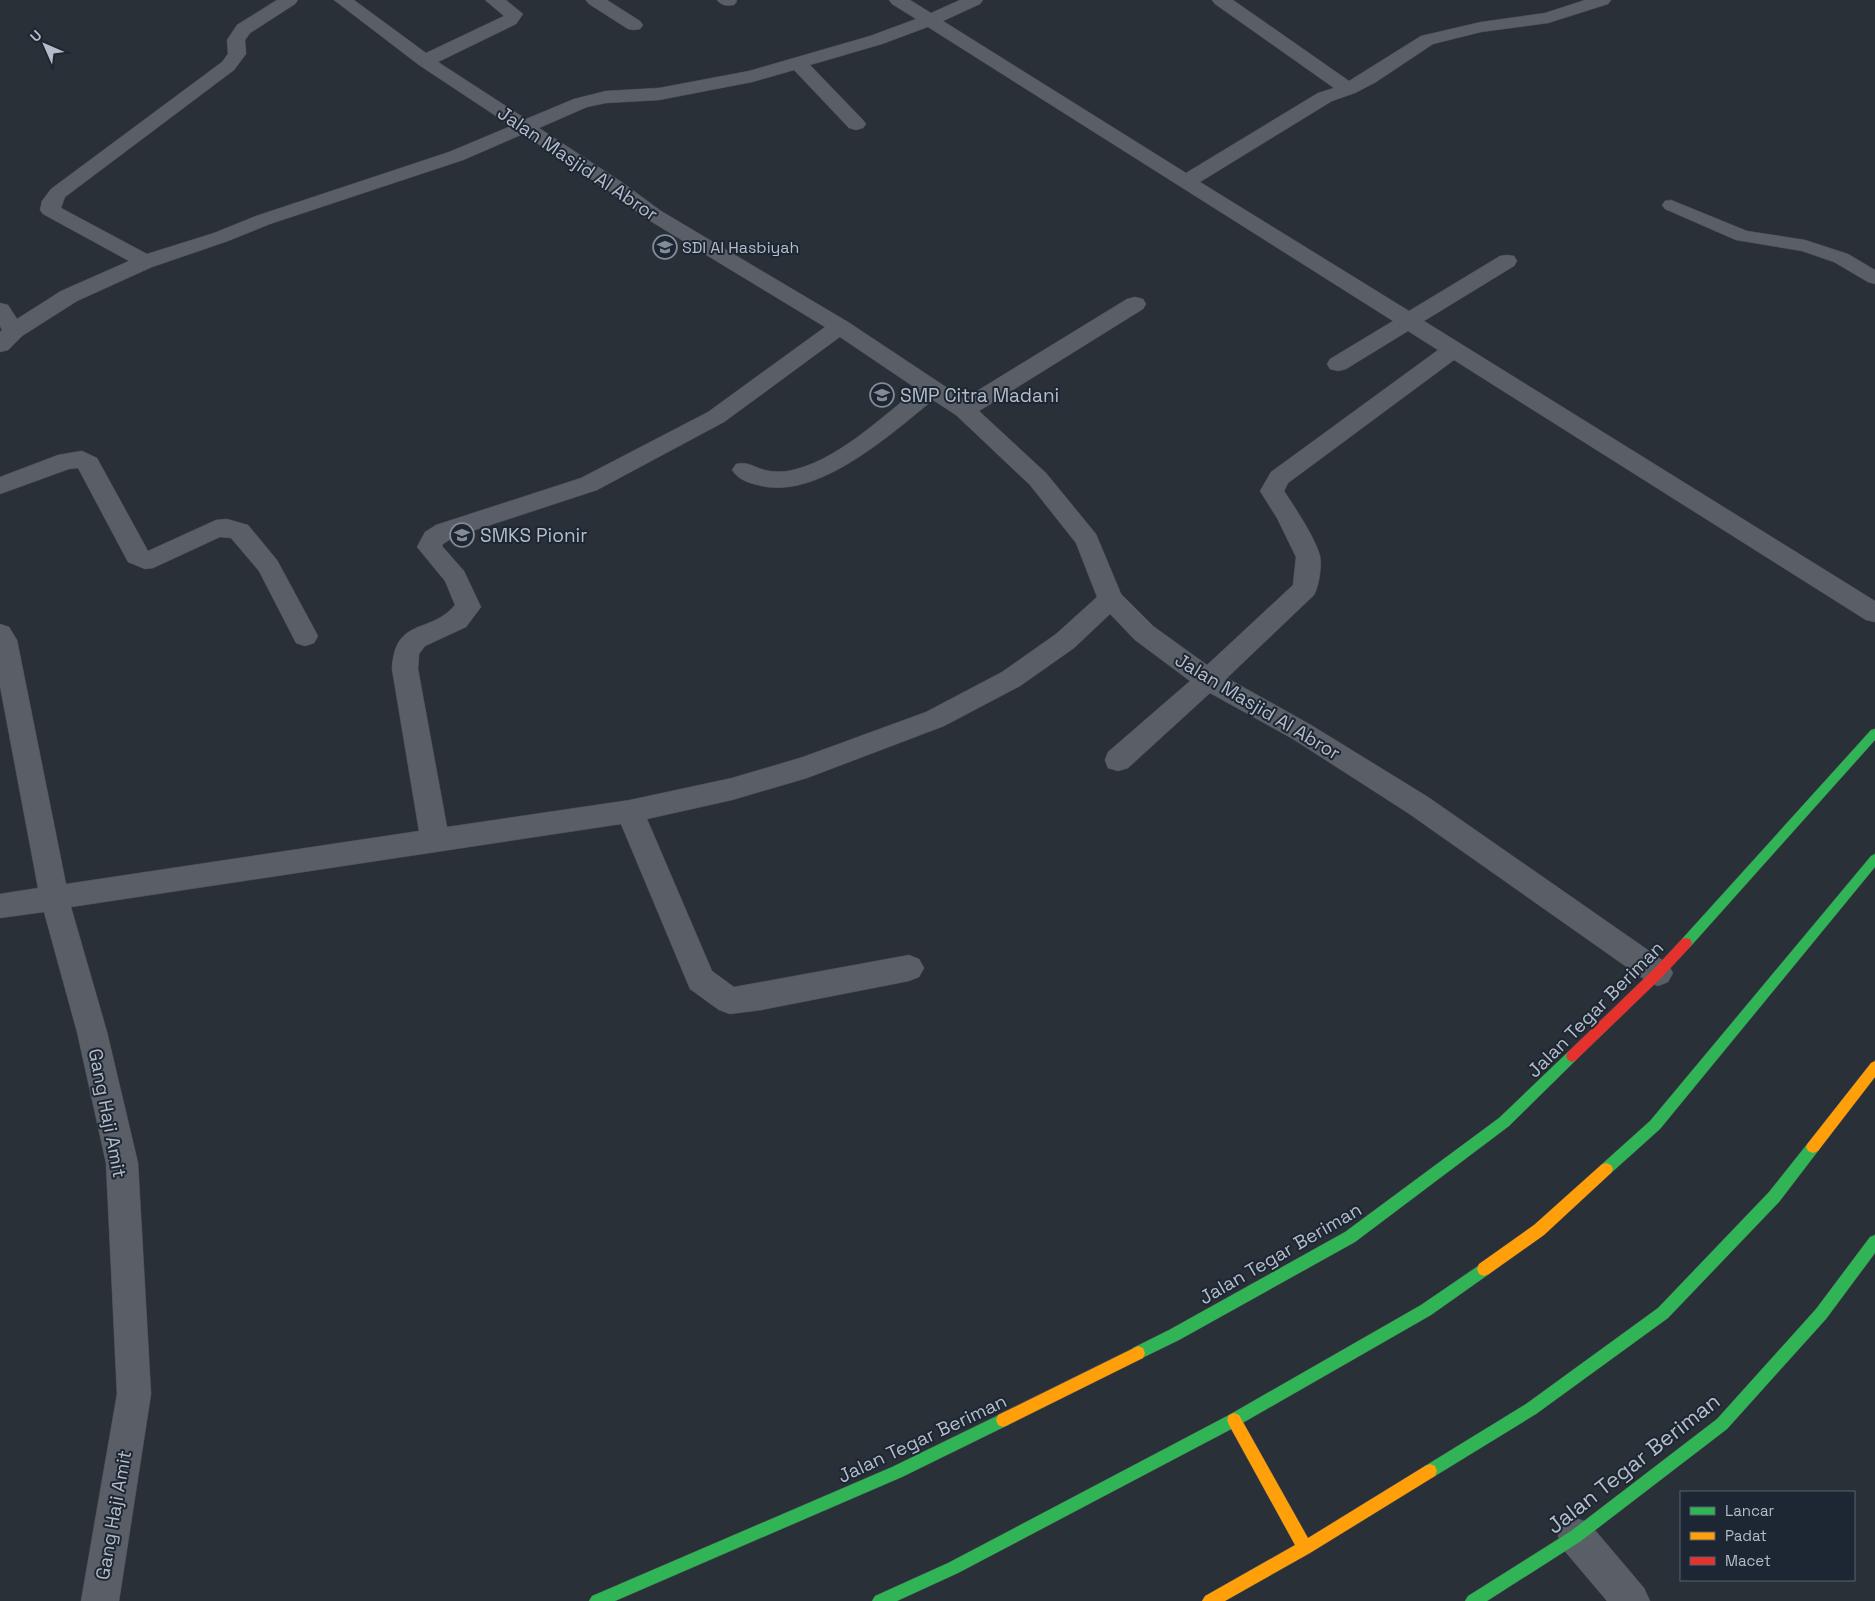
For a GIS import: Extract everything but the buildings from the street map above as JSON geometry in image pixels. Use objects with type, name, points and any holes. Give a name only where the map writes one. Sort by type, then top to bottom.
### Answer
[{"type":"main road","name":"Jalan Tegar Beriman","points":[[597,1601],[897,1472],[1174,1336],[1350,1237],[1504,1122],[1658,973],[1875,733]]},
{"type":"main road","points":[[880,1601],[953,1568],[1234,1420],[1426,1310],[1539,1230],[1655,1125],[1875,859]]},
{"type":"main road","points":[[1210,1601],[1305,1548],[1531,1409],[1663,1313],[1774,1197],[1875,1067]]},
{"type":"main road","name":"Jalan Tegar Beriman","points":[[1473,1601],[1576,1536],[1722,1424],[1822,1314],[1875,1242]]},
{"type":"main road","points":[[1234,1420],[1305,1548]]},
{"type":"street","points":[[145,262],[50,210],[52,201],[58,193],[228,66],[237,54],[236,40],[243,30],[289,0]]},
{"type":"street","points":[[425,61],[510,20],[514,14],[494,0]]},
{"type":"street","points":[[595,0],[634,25]]},
{"type":"street","points":[[898,0],[928,21],[1875,613]]},
{"type":"street","points":[[0,310],[7,338],[69,296],[145,262],[220,237],[263,220],[456,156],[581,103],[606,98],[659,94],[752,76],[876,40],[928,21],[974,0]]},
{"type":"street","points":[[1221,0],[1348,89]]},
{"type":"street","points":[[1186,182],[1325,96],[1348,89],[1369,78],[1427,40],[1482,26],[1548,18],[1602,0]]},
{"type":"street","name":"Jalan Masjid Al Abror","points":[[348,1],[425,61],[616,187],[654,215],[840,327],[964,410],[1038,479],[1087,540],[1110,599],[1144,634],[1208,680],[1302,732],[1418,805],[1658,973]]},
{"type":"street","points":[[798,62],[856,124]]},
{"type":"street","points":[[1338,364],[1507,261]]},
{"type":"street","points":[[964,410],[1135,304]]},
{"type":"street","points":[[435,840],[405,669],[406,652],[416,639],[458,620],[468,607],[455,577],[429,547],[434,538],[445,531],[589,484],[716,417],[840,327]]},
{"type":"street","points":[[1118,760],[1208,680],[1305,588],[1308,557],[1288,516],[1272,491],[1279,478],[1454,350]]},
{"type":"street","points":[[744,470],[764,479],[786,480],[821,469],[863,444],[931,389]]},
{"type":"street","points":[[0,486],[66,461],[82,459],[89,464],[137,556],[145,560],[153,559],[216,529],[227,528],[239,531],[268,566],[305,636]]},
{"type":"street","points":[[0,906],[630,811],[741,786],[807,766],[935,719],[1011,679],[1065,640],[1110,599]]},
{"type":"street","name":"Gang Haji Amit","points":[[0,634],[4,640],[54,897],[92,1032],[122,1163],[134,1394],[100,1601]]},
{"type":"street","points":[[630,811],[701,980],[730,1001],[761,997],[909,968]]},
{"type":"street","points":[[1576,1536],[1631,1601]]},
{"type":"lane","points":[[1671,205],[1743,236],[1805,246],[1841,258],[1875,278]]},
{"type":"traffic: fast","points":[[1686,943],[1875,733]]},
{"type":"traffic: fast","points":[[1606,1169],[1655,1125],[1875,859]]},
{"type":"traffic: fast","points":[[1138,1353],[1350,1237],[1504,1122],[1572,1056]]},
{"type":"traffic: fast","points":[[1430,1471],[1531,1409],[1663,1313],[1774,1197],[1813,1147]]},
{"type":"traffic: fast","points":[[1473,1601],[1576,1536],[1722,1424],[1821,1314],[1875,1242]]},
{"type":"traffic: fast","points":[[880,1601],[953,1568],[1234,1420],[1426,1310],[1484,1269]]},
{"type":"traffic: fast","points":[[597,1601],[897,1472],[1003,1420]]},
{"type":"traffic: slow","points":[[1813,1147],[1875,1067]]},
{"type":"traffic: slow","points":[[1484,1269],[1539,1230],[1606,1169]]},
{"type":"traffic: slow","points":[[1003,1420],[1138,1353]]},
{"type":"traffic: slow","points":[[1234,1420],[1305,1548]]},
{"type":"traffic: slow","points":[[1210,1601],[1305,1548],[1430,1471]]},
{"type":"traffic: jam","points":[[1572,1056],[1658,973],[1686,943]]},
{"type":"place","name":"SDI Al Hasbiyah","points":[[665,247]]},
{"type":"place","name":"SMP Citra Madani","points":[[882,395]]},
{"type":"place","name":"SMKS Pionir","points":[[462,535]]}]
